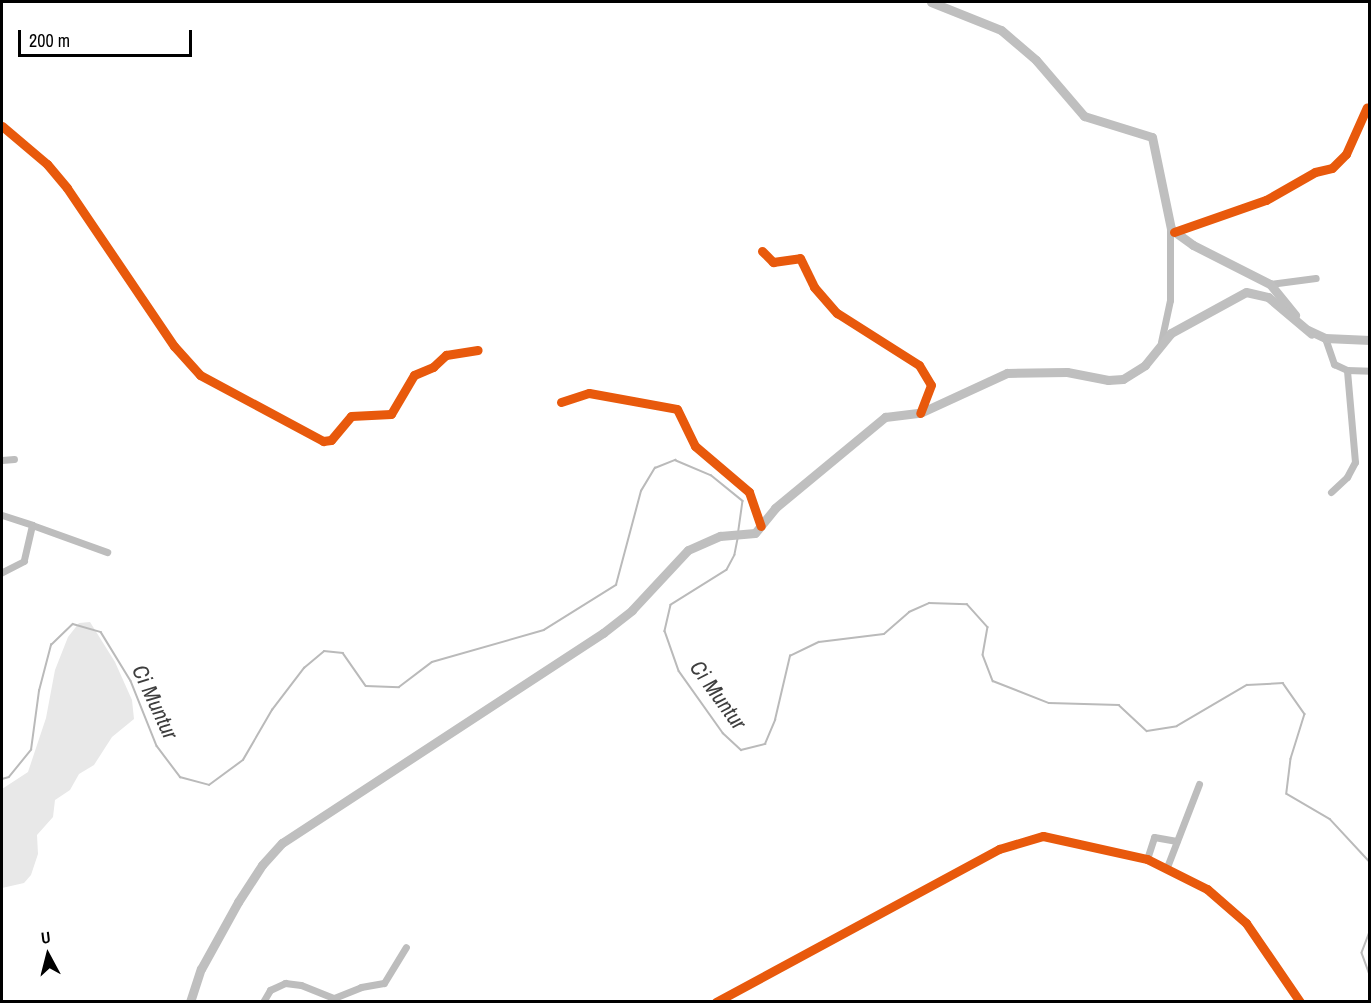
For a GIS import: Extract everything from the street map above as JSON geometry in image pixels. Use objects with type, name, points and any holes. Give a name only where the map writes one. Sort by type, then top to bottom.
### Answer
[{"type":"main road","points":[[931,2],[1000,30],[1041,65],[1084,116],[1152,137],[1169,222],[1174,232],[1193,245],[1270,284],[1312,334]]},
{"type":"main road","points":[[190,1002],[201,969],[238,902],[282,843],[603,633],[632,610],[688,550],[720,536],[749,536],[776,508],[874,424],[889,416],[920,413],[1007,373],[1067,372],[1108,380],[1123,379],[1145,365],[1161,342],[1246,292],[1268,297],[1312,334],[1325,338],[1370,340]]},
{"type":"street","points":[[1174,232],[1257,203],[1315,172],[1331,169],[1346,154],[1367,107]]},
{"type":"street","points":[[2,126],[47,164],[67,188],[174,346],[200,375],[322,441],[331,440],[351,416],[391,414],[414,375],[433,367],[446,355],[478,350]]},
{"type":"street","points":[[1161,342],[1170,300],[1169,222]]},
{"type":"street","points":[[762,251],[773,262],[800,258],[814,287],[837,313],[920,365],[931,385],[920,413]]},
{"type":"street","points":[[1270,284],[1316,278]]},
{"type":"street","points":[[1325,338],[1332,361],[1347,370],[1370,371]]},
{"type":"street","points":[[1331,492],[1347,477],[1354,462],[1347,370]]},
{"type":"street","points":[[561,402],[590,393],[677,409],[695,446],[749,492],[761,526]]},
{"type":"street","points":[[2,460],[14,459]]},
{"type":"street","points":[[2,515],[107,552]]},
{"type":"street","points":[[2,572],[24,561],[32,525]]},
{"type":"street","points":[[1167,867],[1199,784]]},
{"type":"street","points":[[716,1002],[1017,841],[1052,837],[1147,859],[1207,889],[1236,912],[1300,1002]]},
{"type":"street","points":[[1147,859],[1154,837],[1177,841]]},
{"type":"street","points":[[263,1002],[270,990],[285,983],[301,985],[334,998],[361,987],[382,984],[406,947]]},
{"type":"shaded area","points":[[90,622],[115,662],[132,700],[134,719],[112,737],[94,765],[79,774],[70,790],[55,800],[53,817],[37,835],[38,854],[31,875],[24,883],[2,888],[2,789],[28,772],[46,718],[55,670],[68,637],[79,623]]},
{"type":"waterway","name":"Ci Muntur","points":[[2,779],[9,777],[31,750],[39,691],[51,645],[73,624],[101,632],[131,681],[157,746],[180,777],[209,785],[243,760],[272,710],[304,668],[324,651],[343,653],[366,686],[399,687],[432,662],[544,630],[616,585],[641,491],[655,468],[675,460],[711,475],[743,501],[739,531]]},
{"type":"waterway","name":"Ci Muntur","points":[[738,539],[735,555],[727,570],[671,605],[665,631],[679,671],[723,733],[741,750],[765,744],[775,720],[790,656],[819,642],[884,634],[909,612],[929,603],[967,604],[988,627],[983,655],[993,681],[1049,703],[1119,705],[1147,731],[1177,726],[1247,685],[1283,683],[1305,714],[1291,759],[1287,794],[1330,819],[1370,862]]},
{"type":"waterway","name":"Ci Muntur","points":[[1370,932],[1362,953],[1370,975]]},
{"type":"cycle path","points":[[1174,232],[1266,200],[1315,172],[1332,168],[1346,154],[1367,107]]},
{"type":"cycle path","points":[[2,126],[47,164],[67,188],[174,346],[200,375],[323,441],[331,440],[351,416],[391,414],[414,375],[433,367],[446,355],[478,350]]},
{"type":"cycle path","points":[[762,251],[773,262],[800,258],[814,287],[837,313],[919,365],[931,385],[920,413]]},
{"type":"cycle path","points":[[561,402],[589,393],[677,409],[695,446],[749,492],[761,526]]},
{"type":"cycle path","points":[[716,1002],[999,849],[1043,836],[1147,859],[1207,889],[1246,923],[1300,1002]]}]
